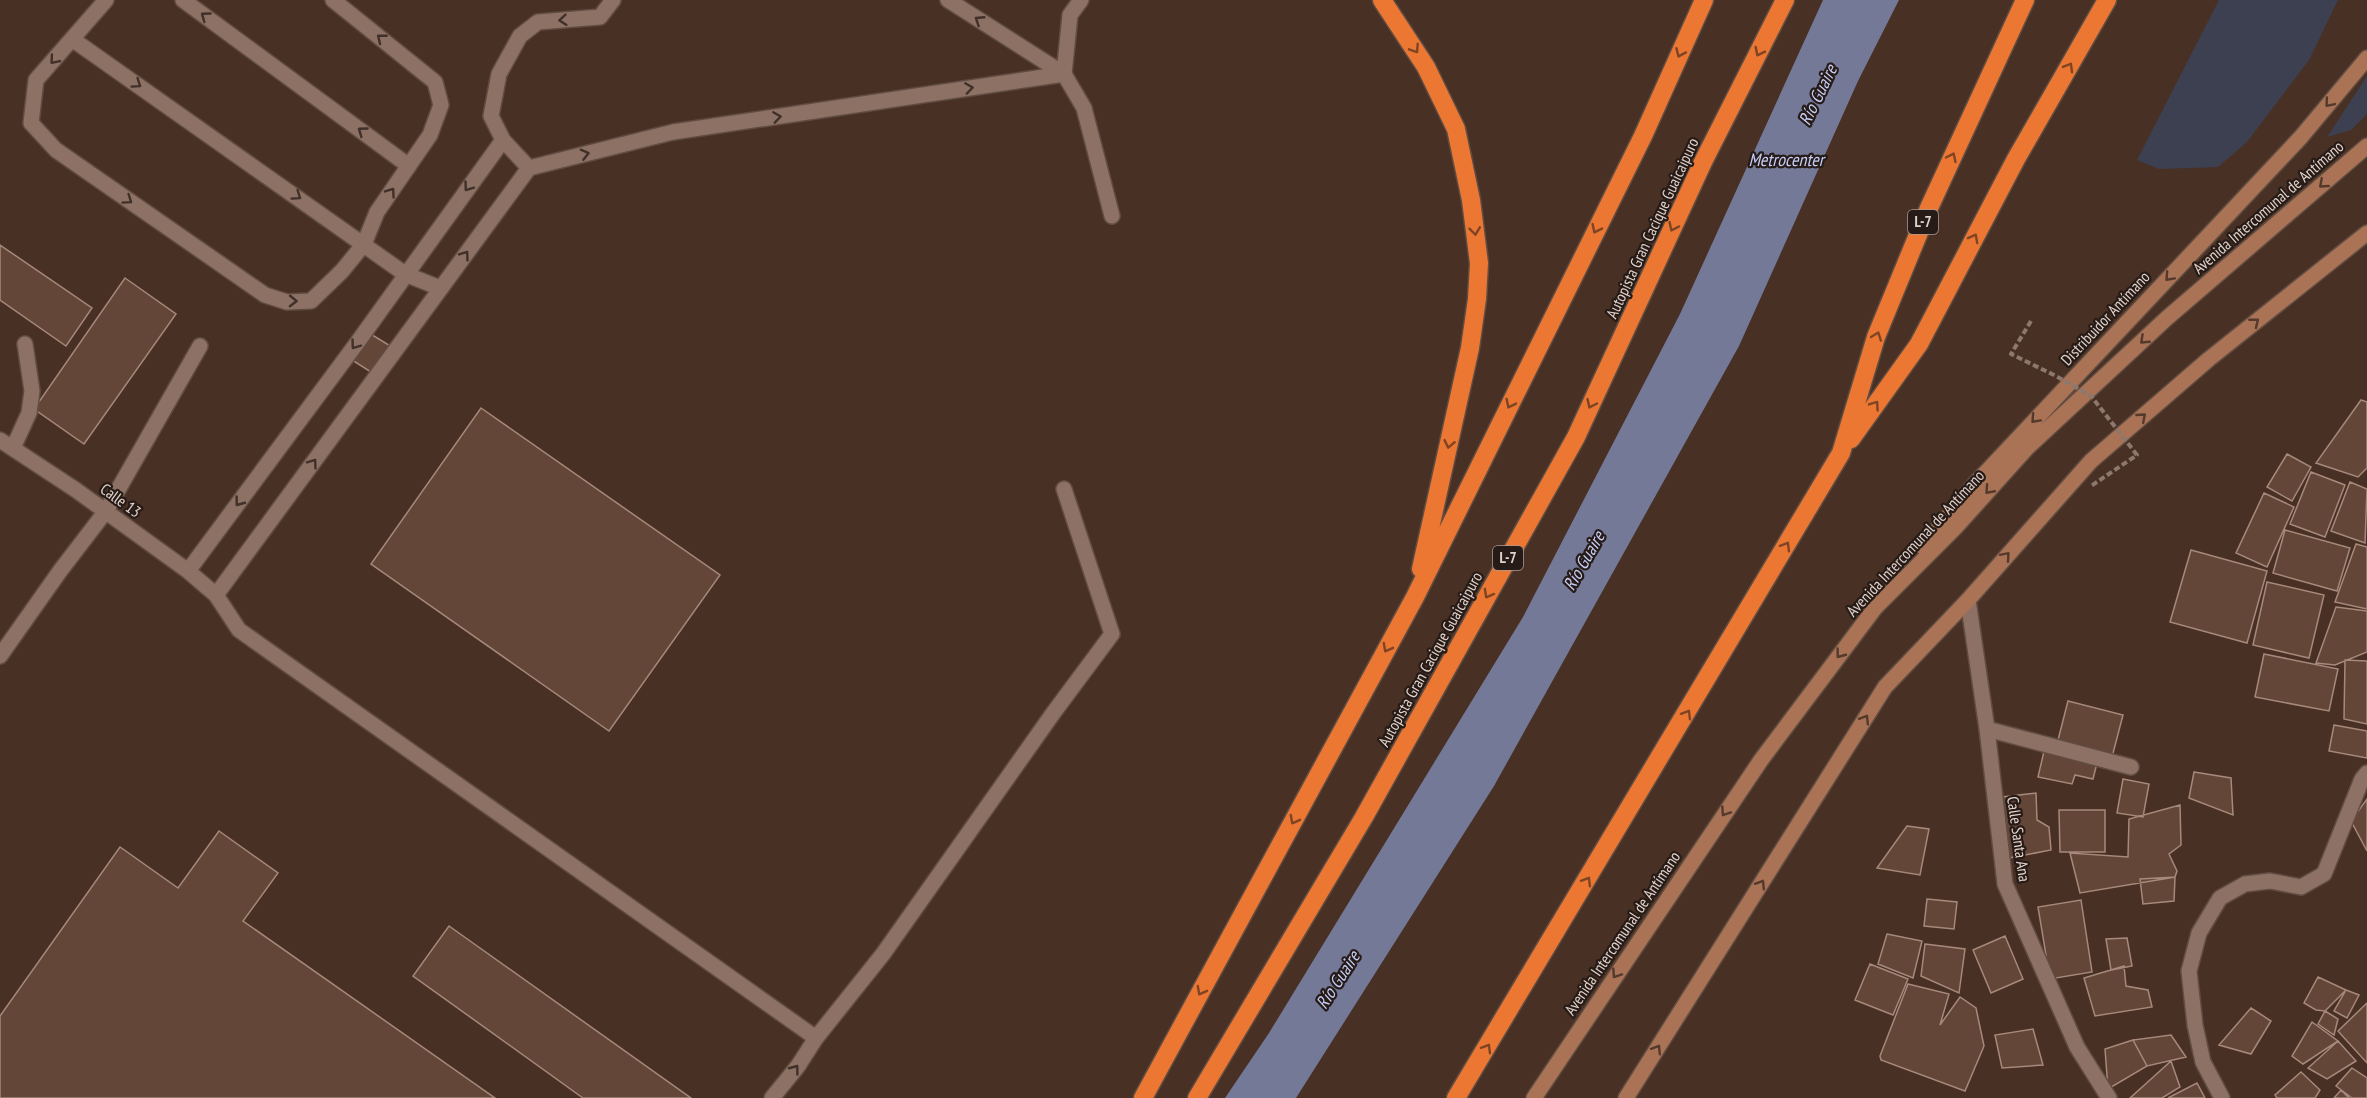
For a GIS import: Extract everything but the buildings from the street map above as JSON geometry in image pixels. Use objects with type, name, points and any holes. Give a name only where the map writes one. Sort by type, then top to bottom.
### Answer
[{"type":"highway","points":[[1382,0],[1426,67],[1456,129],[1471,200],[1479,263],[1477,299],[1470,348],[1415,597]]},
{"type":"highway","points":[[1143,1098],[1415,597],[1643,136],[1704,0]]},
{"type":"highway","name":"Autopista Gran Cacique Guaicaipuro","points":[[1197,1098],[1364,817],[1576,436],[1703,162],[1785,0]]},
{"type":"highway","name":"L-7","points":[[1456,1098],[1841,453],[1876,337],[1929,208],[2025,0]]},
{"type":"highway","points":[[1841,453],[1919,344],[2016,159],[2107,0]]},
{"type":"main road","name":"Distribuidor Antímano","points":[[1875,608],[1975,484],[2301,137],[2367,58]]},
{"type":"main road","name":"Avenida Intercomunal de Antímano","points":[[1534,1098],[1761,760],[1875,608],[1955,528],[2045,432],[2167,318],[2367,146]]},
{"type":"main road","points":[[1626,1098],[1885,687],[1968,600],[2091,461],[2210,359],[2367,233]]},
{"type":"street","points":[[106,0],[36,80],[31,123],[56,150],[265,295],[287,302],[311,301],[342,271],[364,244],[377,212],[430,135],[441,105],[435,82],[333,0]]},
{"type":"street","points":[[183,0],[409,166]]},
{"type":"street","points":[[529,168],[503,140],[491,116],[499,74],[520,36],[538,22],[600,17],[613,0]]},
{"type":"street","points":[[948,0],[1064,74],[1084,108],[1112,216]]},
{"type":"street","points":[[1064,74],[1070,15],[1081,0]]},
{"type":"street","points":[[72,39],[405,274],[440,288]]},
{"type":"street","points":[[216,595],[529,168],[673,132],[1064,74]]},
{"type":"street","points":[[188,571],[357,343],[503,140]]},
{"type":"street","points":[[7,444],[29,412],[33,391],[25,344]]},
{"type":"street","points":[[0,656],[106,511],[200,346]]},
{"type":"street","name":"Calle 13","points":[[7,444],[106,511],[188,571],[216,595],[239,630],[816,1038]]},
{"type":"street","points":[[772,1098],[798,1066],[816,1038],[884,954],[1047,722],[1112,634],[1064,489]]},
{"type":"street","name":"Calle Santa Ana","points":[[1968,600],[1988,729],[2005,884],[2078,1047],[2109,1098]]},
{"type":"street","points":[[1988,729],[2131,767]]},
{"type":"street","points":[[2222,1098],[2202,1062],[2195,1025],[2189,971],[2199,933],[2220,898],[2245,884],[2270,881],[2301,887],[2324,874],[2362,779],[2367,773]]},
{"type":"path","points":[[2031,321],[2011,354],[2091,396],[2137,455],[2091,486]]},
{"type":"shaded area","points":[[2219,0],[2338,0],[2309,60],[2247,142],[2218,167],[2159,169],[2137,160]]},
{"type":"shaded area","points":[[2367,76],[2367,114],[2351,130],[2327,137]]},
{"type":"water","name":"Metrocenter","points":[[1823,0],[1899,0],[1858,81],[1739,346],[1494,786],[1296,1098],[1225,1098],[1269,1033],[1523,617],[1680,314]]},
{"type":"water label","name":"Río Guaire","points":[[1818,95]]},
{"type":"water label","name":"Río Guaire","points":[[1584,561]]},
{"type":"water label","name":"Río Guaire","points":[[1338,980]]}]
